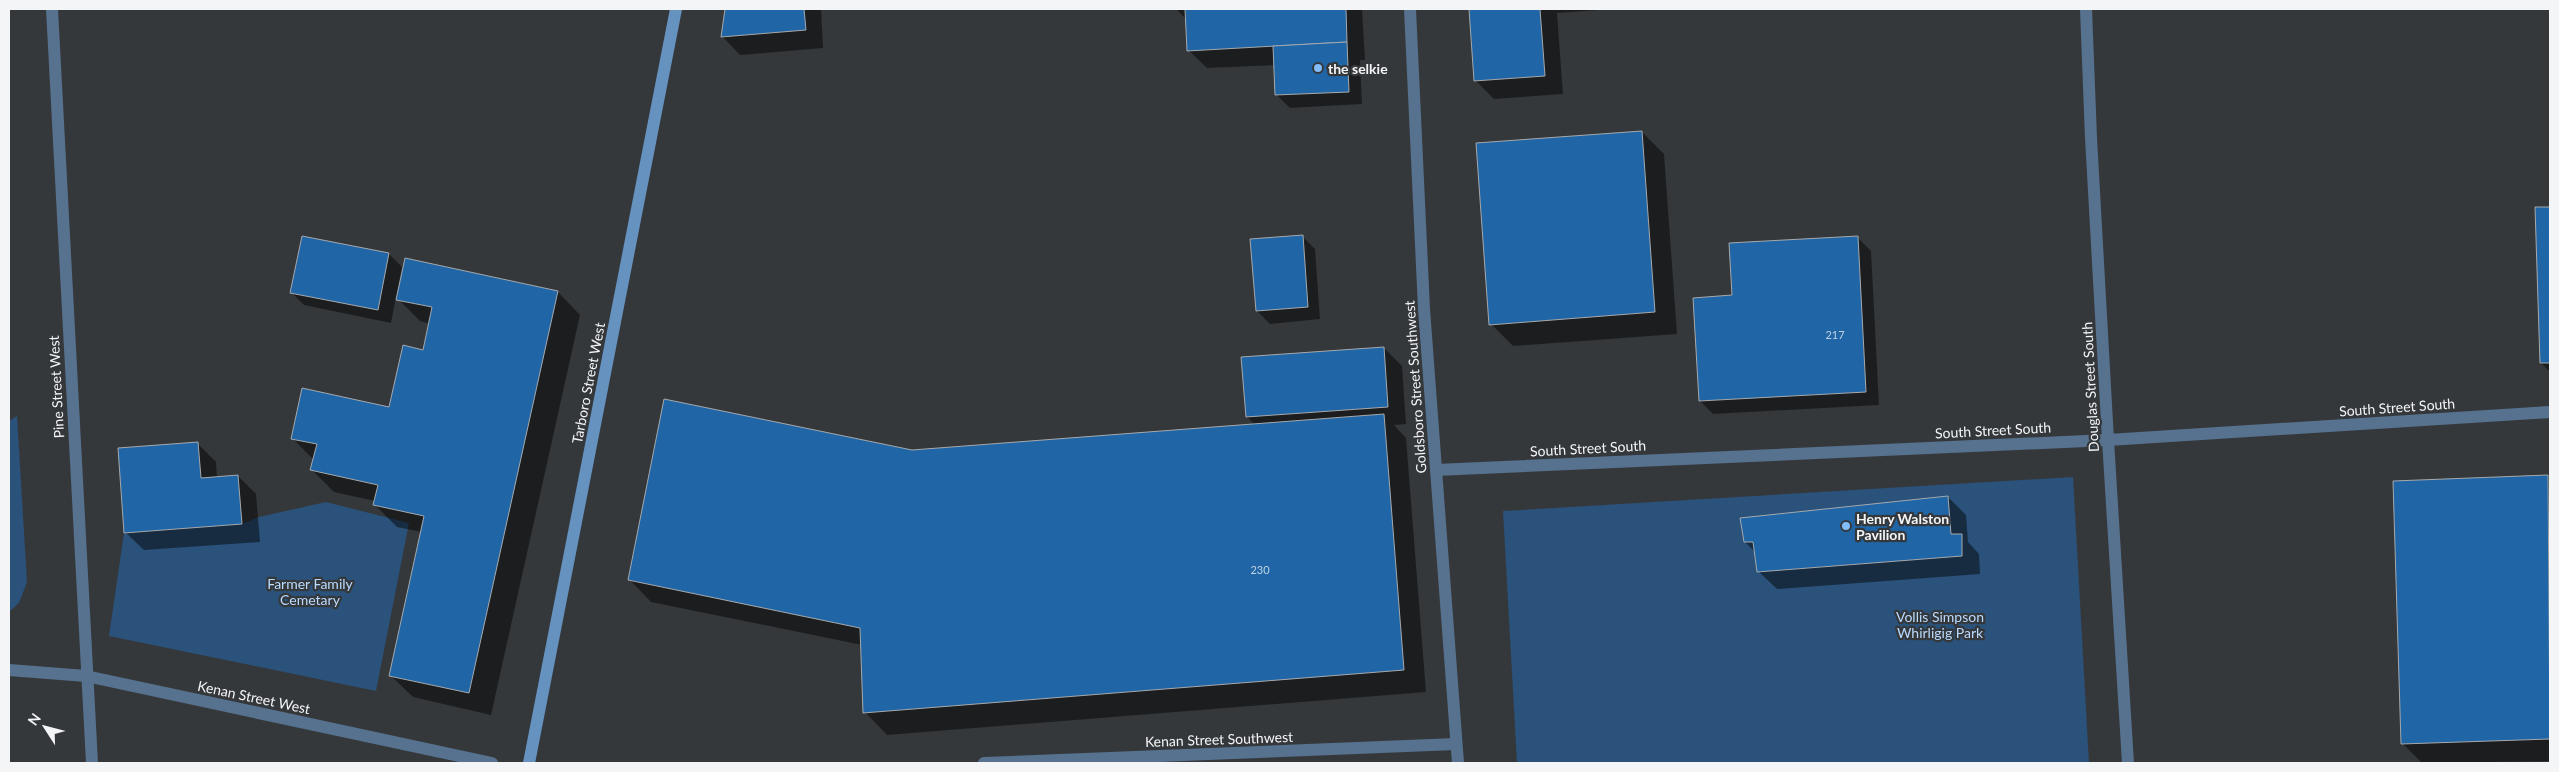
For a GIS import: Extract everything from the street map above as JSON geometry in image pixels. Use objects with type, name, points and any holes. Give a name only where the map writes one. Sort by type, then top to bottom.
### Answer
[{"type":"main road","name":"Tarboro Street West","points":[[529,763],[676,9]]},
{"type":"street","name":"Pine Street West","points":[[52,9],[92,763]]},
{"type":"street","name":"Goldsboro Street Southwest","points":[[1410,9],[1424,299],[1458,763]]},
{"type":"street","name":"Douglas Street South","points":[[2086,9],[2091,138],[2128,763]]},
{"type":"street","name":"South Street South","points":[[1436,470],[2108,440],[2550,412]]},
{"type":"street","name":"Kenan Street West","points":[[9,670],[86,676],[492,763]]},
{"type":"street","name":"Kenan Street Southwest","points":[[984,763],[1456,744]]},
{"type":"green space","points":[[17,416],[27,582],[19,603],[9,612],[9,421]]},
{"type":"green space","name":"Vollis Simpson Whirligig Park","points":[[2073,477],[2089,763],[1517,763],[1503,511]]},
{"type":"green space","name":"Farmer Family Cemetary","points":[[326,502],[409,523],[376,691],[109,636],[124,533],[242,524],[259,517]]},
{"type":"building","points":[[725,9],[804,9],[806,30],[721,37]]},
{"type":"building","points":[[1185,9],[1346,9],[1347,42],[1187,51]]},
{"type":"building","points":[[1469,9],[1540,9],[1545,76],[1474,81]]},
{"type":"building","points":[[1347,42],[1349,92],[1275,95],[1273,46]]},
{"type":"building","points":[[1642,131],[1655,312],[1489,325],[1476,143]]},
{"type":"building","points":[[2535,207],[2550,207],[2550,363],[2540,363]]},
{"type":"building","points":[[1303,235],[1308,307],[1256,311],[1250,239]]},
{"type":"building","points":[[302,236],[389,253],[378,310],[290,293]]},
{"type":"building","points":[[1858,236],[1866,392],[1699,401],[1693,298],[1732,295],[1729,243]]},
{"type":"building","points":[[405,258],[558,291],[469,693],[389,676],[424,516],[373,505],[378,485],[310,470],[317,444],[291,439],[302,388],[389,407],[403,345],[423,350],[432,307],[396,300]]},
{"type":"building","points":[[1384,347],[1388,407],[1246,417],[1241,357]]},
{"type":"building","points":[[664,399],[912,450],[1384,414],[1404,670],[863,713],[860,628],[628,580]]},
{"type":"building","points":[[198,442],[201,478],[238,475],[242,524],[124,533],[118,448]]},
{"type":"building","points":[[2548,475],[2550,739],[2401,744],[2393,481]]},
{"type":"building","name":"Henry Walston Pavilion","points":[[1948,496],[1951,534],[1962,534],[1962,556],[1757,572],[1753,542],[1744,542],[1740,518]]},
{"type":"place","name":"the selkie","points":[[1318,68]]},
{"type":"place","name":"Henry Walston Pavilion","points":[[1846,526]]}]
